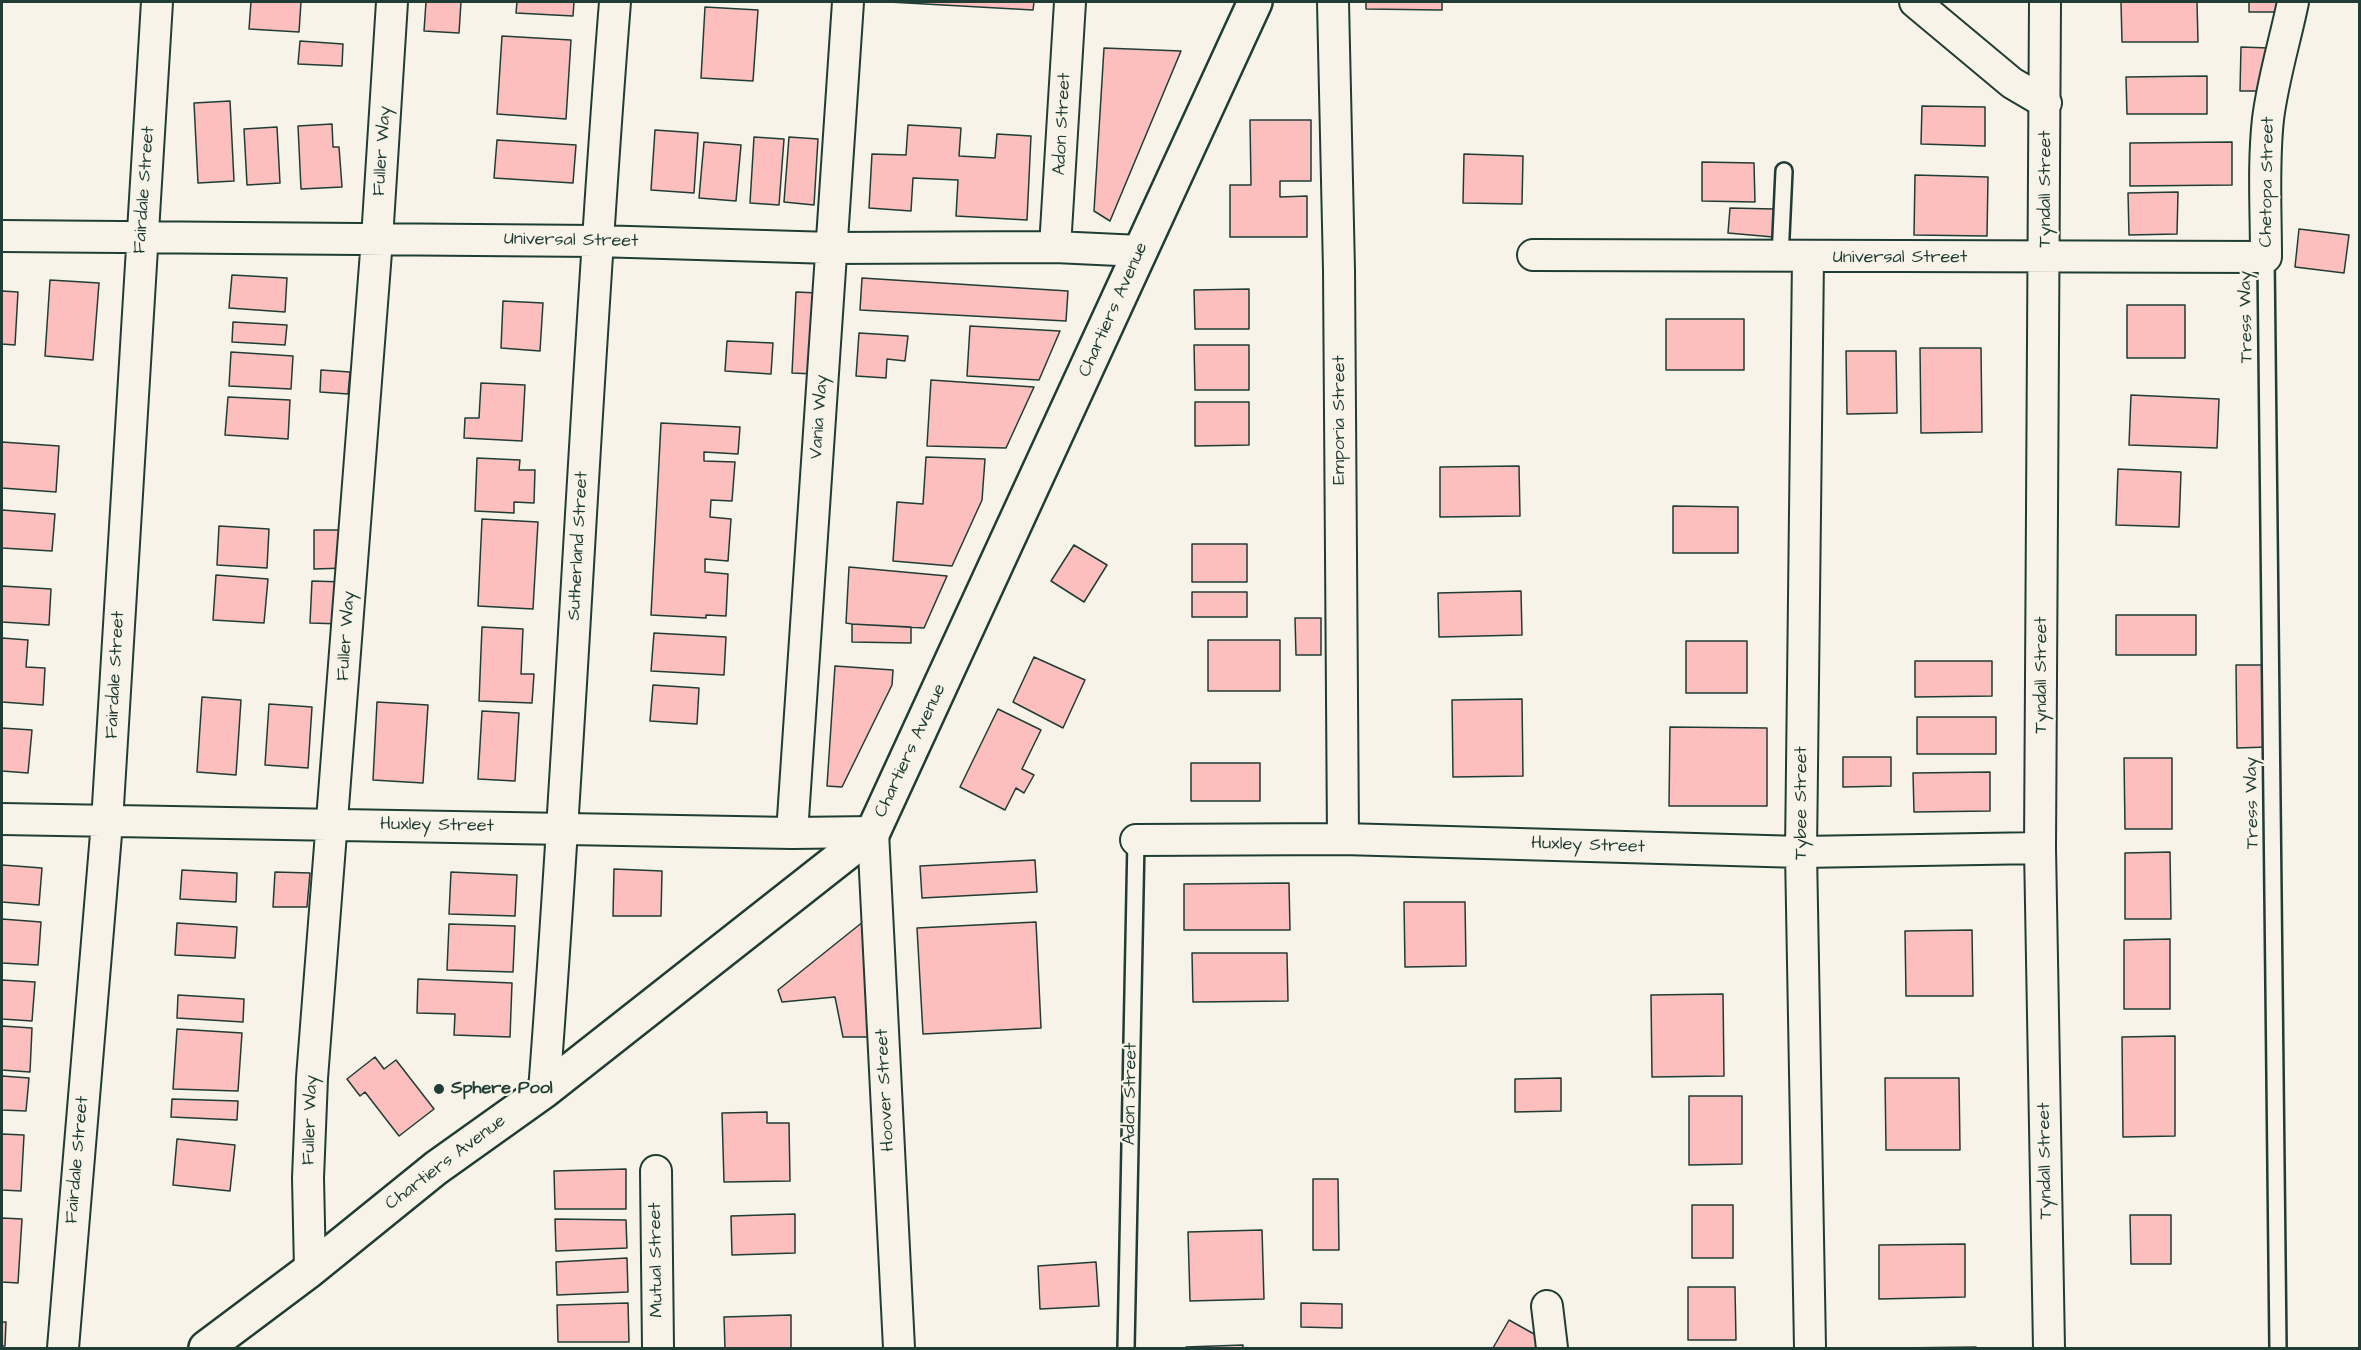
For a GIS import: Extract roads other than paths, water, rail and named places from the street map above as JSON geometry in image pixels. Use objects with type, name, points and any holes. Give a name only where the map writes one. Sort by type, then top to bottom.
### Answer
[{"type":"street","name":"Fairdale Street","points":[[63,1348],[107,822],[157,2]]},
{"type":"street","name":"Fuller Way","points":[[310,1270],[308,1178],[312,1078],[377,239],[392,2]]},
{"type":"street","name":"Sutherland Street","points":[[544,1090],[564,828],[596,241],[615,2]]},
{"type":"street","name":"Vania Way","points":[[792,833],[849,2]]},
{"type":"street","name":"Adon Street","points":[[1055,247],[1070,2]]},
{"type":"street","name":"Chartiers Avenue","points":[[206,1348],[310,1270],[436,1168],[544,1090],[873,832],[1256,2]]},
{"type":"street","name":"Emporia Street","points":[[1333,2],[1339,270],[1343,839]]},
{"type":"street","points":[[1916,2],[2012,83],[2046,103]]},
{"type":"street","name":"Tyndall Street","points":[[2045,2],[2040,848],[2049,1348]]},
{"type":"street","name":"Chetopa Street","points":[[2266,257],[2265,166],[2268,120],[2275,78],[2293,2]]},
{"type":"street","name":"Universal Street","points":[[2,236],[596,241],[832,248],[1055,247],[1140,251]]},
{"type":"street","name":"Universal Street","points":[[1533,255],[1794,258],[2266,257]]},
{"type":"street","name":"Tybee Street","points":[[1794,258],[1810,1348]]},
{"type":"street","name":"Huxley Street","points":[[2,819],[792,833],[873,832]]},
{"type":"street","name":"Hoover Street","points":[[873,832],[899,1348]]},
{"type":"street","name":"Huxley Street","points":[[1136,840],[1343,839],[1801,852],[2040,848]]},
{"type":"street","name":"Mutual Street","points":[[656,1171],[658,1348]]},
{"type":"street","points":[[1547,1306],[1552,1348]]},
{"type":"lane","name":"Tybee Street","points":[[1784,171],[1794,258]]},
{"type":"lane","name":"Tress Way","points":[[2266,257],[2278,1348]]},
{"type":"lane","name":"Adon Street","points":[[1126,1348],[1136,840]]},
{"type":"place","name":"Sphere Pool","points":[[439,1089]]}]
